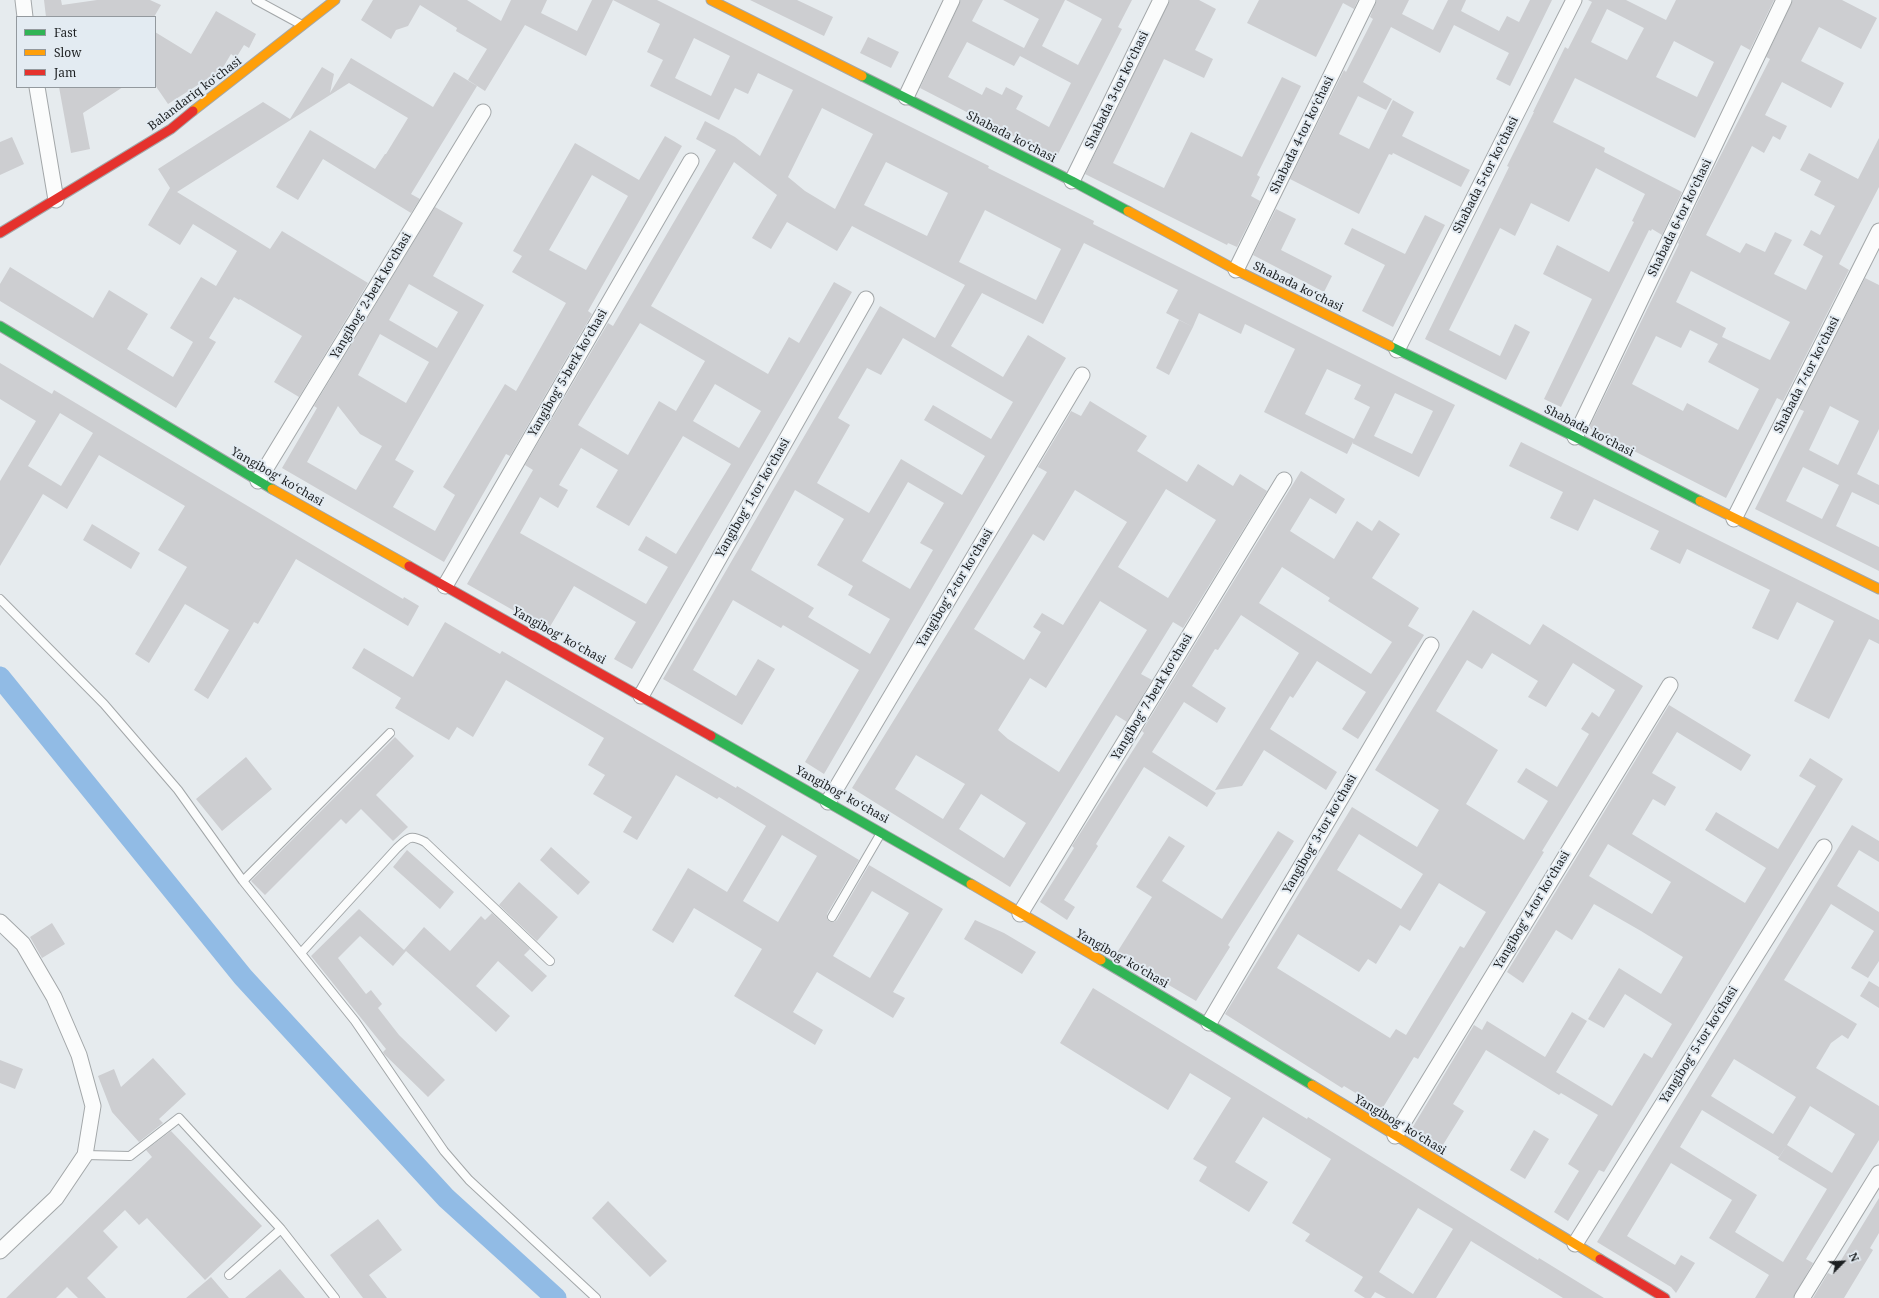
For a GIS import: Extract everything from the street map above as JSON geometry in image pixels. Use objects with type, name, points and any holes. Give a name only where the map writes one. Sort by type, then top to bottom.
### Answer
[{"type":"street","points":[[23,0],[26,16]]},
{"type":"street","name":"Balandariq koʻchasi","points":[[0,233],[171,129],[335,0]]},
{"type":"street","name":"Shabada koʻchasi","points":[[711,0],[732,5],[906,98],[1072,181],[1236,270],[1879,589]]},
{"type":"street","points":[[906,98],[952,0]]},
{"type":"street","name":"Shabada 3-tor koʻchasi","points":[[1072,181],[1161,0]]},
{"type":"street","name":"Shabada 4-tor koʻchasi","points":[[1236,270],[1368,0]]},
{"type":"street","name":"Shabada 5-tor koʻchasi","points":[[1397,350],[1574,0]]},
{"type":"street","name":"Shabada 6-tor koʻchasi","points":[[1575,437],[1784,0]]},
{"type":"street","points":[[37,88],[56,200]]},
{"type":"street","name":"Yangibogʻ 2-berk koʻchasi","points":[[258,481],[483,112]]},
{"type":"street","name":"Yangibogʻ 5-berk koʻchasi","points":[[445,586],[691,161]]},
{"type":"street","name":"Shabada 7-tor koʻchasi","points":[[1734,518],[1879,230]]},
{"type":"street","name":"Yangibogʻ 1-tor koʻchasi","points":[[641,696],[866,299]]},
{"type":"street","name":"Yangibogʻ koʻchasi","points":[[0,326],[258,481],[882,832],[1020,914],[1209,1023],[1665,1298]]},
{"type":"street","name":"Yangibogʻ 2-tor koʻchasi","points":[[828,802],[1082,375]]},
{"type":"street","name":"Yangibogʻ 7-berk koʻchasi","points":[[1020,914],[1284,480]]},
{"type":"street","name":"Yangibogʻ 3-tor koʻchasi","points":[[1209,1023],[1431,645]]},
{"type":"street","name":"Yangibogʻ 4-tor koʻchasi","points":[[1395,1136],[1670,685]]},
{"type":"street","name":"Yangibogʻ 5-tor koʻchasi","points":[[1575,1244],[1824,847]]},
{"type":"street","points":[[0,922],[23,944],[54,997],[79,1055],[93,1106],[85,1155],[56,1198],[0,1251]]},
{"type":"street","points":[[1802,1298],[1879,1174]]},
{"type":"lane","points":[[256,0],[303,25]]},
{"type":"lane","points":[[0,599],[104,704],[178,790],[243,881],[355,1021],[444,1151],[470,1180],[596,1298]]},
{"type":"lane","points":[[243,881],[390,733]]},
{"type":"lane","points":[[832,917],[882,832]]},
{"type":"lane","points":[[300,953],[397,848],[408,838],[415,837],[424,842],[550,960]]},
{"type":"lane","points":[[85,1155],[130,1156],[179,1118],[281,1229],[335,1298]]},
{"type":"lane","points":[[229,1276],[281,1229]]},
{"type":"building","points":[[44,0],[61,0],[62,5],[97,0],[150,0],[161,5],[155,16],[46,16]]},
{"type":"building","points":[[373,0],[467,0],[501,21],[511,0],[547,0],[541,13],[577,31],[592,0],[613,0],[586,56],[525,25],[485,91],[468,80],[487,49],[456,31],[457,28],[420,5],[408,26],[396,30],[391,39],[361,20]]},
{"type":"building","points":[[613,0],[657,0],[989,166],[988,168],[1094,221],[1093,224],[1455,405],[1419,477],[1352,443],[1347,454],[1264,412],[1295,349],[1245,324],[1241,334],[1199,313],[1193,327],[1166,313],[1178,290],[1084,243],[1043,324],[982,293],[951,346],[1003,377],[1028,335],[1066,358],[824,774],[805,762],[859,670],[783,625],[781,628],[733,600],[693,670],[736,696],[758,659],[775,669],[742,725],[663,679],[880,306],[935,338],[965,285],[852,226],[837,251],[787,222],[771,249],[752,238],[777,195],[734,162],[651,306],[768,374],[789,337],[799,343],[834,282],[852,292],[632,669],[614,659],[636,622],[574,586],[548,630],[467,584],[533,470],[525,465],[608,323],[613,326],[716,150],[696,139],[705,121],[735,137],[760,156],[793,90],[758,73],[748,94],[735,88],[719,120],[650,86],[663,60],[647,52],[660,24]],"holes":[[[694,38],[730,56],[711,96],[675,78]],[[822,108],[873,134],[835,209],[805,191],[788,177]],[[886,162],[948,193],[927,236],[864,205]],[[985,210],[1061,249],[1036,300],[959,262]],[[640,323],[705,361],[676,411],[659,401],[628,455],[578,425]],[[903,338],[1013,402],[991,439],[933,405],[924,420],[985,456],[962,495],[901,459],[869,513],[817,483],[850,425],[838,418],[867,368],[881,375]],[[1327,369],[1361,385],[1354,399],[1370,407],[1354,439],[1305,414]],[[715,384],[761,411],[739,448],[693,421]],[[1395,393],[1433,411],[1412,454],[1374,436]],[[683,436],[731,464],[676,554],[646,536],[638,550],[668,567],[646,604],[520,533],[540,497],[558,508],[568,490],[559,485],[581,448],[618,470],[596,507],[629,526]],[[908,482],[944,503],[920,543],[933,550],[910,589],[862,561]],[[795,490],[844,519],[817,565],[853,586],[848,595],[890,619],[870,654],[808,617],[814,608],[751,570]]]},
{"type":"building","points":[[750,0],[797,0],[833,17],[824,36]]},
{"type":"building","points":[[961,0],[983,0],[972,21],[1024,48],[1039,19],[1003,0],[1065,0],[1042,46],[1078,65],[1102,19],[1066,0],[1132,0],[1118,27],[1122,29],[1056,158],[920,88]],"holes":[[[967,42],[1014,66],[1020,56],[1071,83],[1049,127],[1016,109],[1023,96],[1006,87],[1002,95],[986,87],[982,95],[948,77]]]},
{"type":"building","points":[[1170,0],[1199,0],[1216,9],[1195,50],[1213,59],[1204,78],[1164,59],[1113,163],[1164,188],[1191,132],[1242,157],[1282,77],[1301,86],[1257,175],[1260,177],[1251,196],[1260,201],[1237,247],[1228,243],[1227,245],[1085,174]]},
{"type":"building","points":[[1259,0],[1358,0],[1354,9],[1343,3],[1316,57],[1247,23]]},
{"type":"building","points":[[1377,0],[1409,0],[1402,14],[1433,30],[1448,0],[1466,0],[1461,11],[1499,31],[1507,16],[1519,22],[1530,0],[1552,0],[1510,86],[1496,79],[1509,53],[1454,25],[1440,53],[1391,27],[1363,82],[1392,99],[1386,110],[1358,96],[1339,134],[1369,149],[1393,100],[1414,112],[1402,136],[1470,170],[1461,187],[1393,153],[1392,155],[1389,154],[1359,214],[1290,179],[1344,70],[1346,72],[1373,19],[1370,17]]},
{"type":"building","points":[[1588,0],[1626,0],[1666,20],[1676,0],[1774,0],[1750,50],[1741,45],[1695,138],[1575,78],[1553,122],[1605,148],[1604,152],[1682,192],[1662,235],[1652,229],[1651,231],[1649,230],[1561,407],[1544,399],[1592,299],[1543,274],[1557,245],[1609,272],[1634,222],[1632,221],[1645,194],[1596,168],[1569,222],[1531,203],[1515,236],[1500,228],[1449,330],[1500,356],[1515,324],[1530,332],[1506,380],[1425,339],[1509,167],[1507,166],[1565,47],[1568,49],[1592,2]],"holes":[[[1607,9],[1644,28],[1627,60],[1591,42]],[[1674,41],[1714,62],[1697,97],[1656,77]]]},
{"type":"building","points":[[1793,0],[1842,0],[1877,18],[1861,49],[1819,27],[1801,61],[1844,83],[1831,108],[1782,82],[1765,115],[1787,126],[1780,140],[1773,136],[1764,153],[1752,146],[1706,235],[1740,253],[1746,243],[1765,252],[1775,232],[1792,240],[1774,274],[1806,290],[1823,256],[1803,245],[1811,230],[1820,235],[1835,206],[1814,195],[1821,181],[1800,170],[1809,153],[1858,179],[1879,138],[1879,187],[1839,264],[1849,270],[1783,401],[1777,398],[1726,498],[1589,428],[1679,244],[1678,243],[1708,180],[1770,59],[1766,57]],"holes":[[[1691,271],[1790,322],[1770,360],[1722,337],[1726,328],[1676,302]],[[1690,330],[1718,344],[1708,362],[1759,389],[1738,430],[1687,403],[1683,411],[1632,384],[1656,336],[1681,348]]]},
{"type":"building","points":[[216,11],[256,34],[249,48],[244,45],[236,58],[231,54],[222,69],[210,77],[207,83],[204,81],[168,104],[156,86],[156,33],[191,54]]},
{"type":"building","points":[[868,37],[899,52],[891,68],[860,53]]},
{"type":"building","points":[[351,58],[433,107],[454,72],[477,86],[411,194],[420,199],[411,213],[323,159],[298,200],[276,187],[310,130],[375,169],[386,154],[408,118],[349,83],[177,192],[270,249],[282,231],[368,283],[299,397],[274,382],[302,336],[240,299],[239,300],[234,297],[209,338],[216,342],[176,408],[0,301],[0,284],[10,267],[93,318],[109,290],[148,314],[127,349],[173,377],[193,342],[170,328],[201,277],[216,286],[237,251],[193,224],[180,245],[148,225],[170,188],[158,169],[263,102],[290,119],[322,67],[334,74],[330,93]]},
{"type":"building","points":[[59,88],[121,88],[83,113],[90,149],[71,153]]},
{"type":"building","points":[[665,136],[682,146],[588,311],[592,314],[510,456],[506,454],[444,562],[282,468],[317,408],[314,406],[435,207],[463,223],[433,276],[484,305],[395,460],[414,471],[393,507],[435,531],[455,495],[443,487],[505,384],[516,391],[566,303],[512,272],[522,256],[513,251],[575,143],[639,180]],"holes":[[[592,175],[628,196],[586,270],[549,250]],[[409,284],[458,312],[437,348],[389,320]],[[380,334],[429,362],[406,403],[358,375]],[[338,406],[360,434],[382,446],[356,490],[307,462]]]},
{"type":"building","points":[[12,137],[24,164],[0,175],[0,142]]},
{"type":"building","points":[[1276,209],[1296,219],[1281,250],[1332,276],[1324,292],[1253,255]]},
{"type":"building","points":[[1425,215],[1445,225],[1393,327],[1362,311],[1385,265],[1344,244],[1352,228],[1405,254]]},
{"type":"building","points":[[1865,278],[1879,285],[1879,429],[1857,474],[1879,485],[1879,505],[1852,492],[1836,526],[1879,547],[1879,571],[1755,509],[1804,411],[1799,409]],"holes":[[[1830,406],[1859,421],[1838,465],[1809,450]],[[1803,467],[1839,485],[1822,519],[1786,501]]]},
{"type":"building","points":[[1179,320],[1193,327],[1169,375],[1156,368]]},
{"type":"building","points":[[0,363],[52,394],[54,390],[403,599],[404,597],[419,606],[408,626],[296,559],[258,624],[254,622],[208,699],[194,690],[229,630],[185,604],[149,663],[135,654],[187,567],[158,550],[185,506],[99,455],[67,509],[43,494],[0,566],[0,481],[36,421],[0,399]],"holes":[[[60,413],[93,433],[61,486],[28,466]]]},
{"type":"building","points":[[1090,401],[1147,436],[1137,451],[1187,482],[1198,464],[1233,486],[1240,474],[1267,491],[1183,628],[1173,622],[1141,674],[1152,680],[1127,722],[1116,715],[1010,887],[852,788],[1047,472],[1038,467],[1071,411],[1081,416]],"holes":[[[1166,489],[1216,520],[1168,598],[1118,567]],[[1075,490],[1127,522],[1063,625],[1042,613],[1033,627],[1041,632],[1024,660],[974,629],[1033,534],[1044,541]],[[1100,601],[1147,630],[1059,772],[1008,739],[998,730],[1030,678],[1046,688]],[[916,755],[965,784],[943,819],[895,789]],[[981,794],[1026,823],[1004,858],[959,829]]]},
{"type":"building","points":[[1521,442],[1879,620],[1879,644],[1869,639],[1829,719],[1794,701],[1834,621],[1797,602],[1778,640],[1752,628],[1770,590],[1687,549],[1680,564],[1650,549],[1659,531],[1594,499],[1578,531],[1550,518],[1563,492],[1509,466]]},
{"type":"building","points":[[1301,471],[1345,499],[1336,514],[1310,498],[1290,531],[1334,559],[1357,521],[1372,531],[1379,520],[1400,534],[1372,578],[1419,608],[1408,626],[1424,635],[1358,739],[1342,729],[1366,692],[1317,661],[1293,698],[1290,696],[1270,729],[1337,772],[1326,790],[1264,750],[1242,786],[1215,790],[1299,653],[1241,615],[1218,650],[1215,649],[1192,686],[1226,708],[1217,723],[1184,702],[1152,752],[1216,793],[1207,807],[1144,767],[1096,844],[1098,846],[1064,900],[1075,907],[1067,920],[1040,902],[1074,848],[1072,846],[1144,733],[1142,731]],"holes":[[[1282,567],[1330,598],[1328,601],[1392,642],[1371,674],[1259,603]]]},
{"type":"building","points":[[92,524],[140,553],[131,569],[83,540]]},
{"type":"building","points":[[1473,610],[1530,645],[1543,624],[1643,686],[1542,851],[1544,852],[1418,1059],[1414,1057],[1382,1109],[1344,1086],[1342,1088],[1225,1014],[1352,807],[1417,847],[1439,810],[1375,770]],"holes":[[[1492,653],[1538,681],[1528,697],[1546,707],[1573,663],[1615,690],[1599,717],[1592,712],[1581,729],[1589,734],[1557,787],[1526,768],[1517,782],[1548,801],[1524,840],[1466,804],[1498,750],[1436,711],[1467,660],[1482,669]],[[1359,834],[1423,874],[1401,909],[1337,870]],[[1439,883],[1486,912],[1464,948],[1460,946],[1406,1035],[1396,1029],[1390,1038],[1277,968],[1298,934],[1359,972],[1368,959],[1376,964],[1400,925],[1410,931]]]},
{"type":"building","points":[[445,622],[500,654],[502,651],[736,788],[737,786],[859,860],[827,914],[827,919],[830,922],[837,920],[869,865],[943,909],[893,992],[905,998],[893,1018],[817,972],[793,1012],[823,1030],[815,1045],[734,996],[762,949],[694,908],[673,943],[652,930],[688,868],[727,892],[766,826],[719,797],[717,799],[676,775],[637,840],[623,832],[632,817],[593,794],[605,775],[588,765],[604,738],[506,680],[473,737],[457,727],[449,740],[395,708],[401,698],[352,668],[364,648],[413,677]],"holes":[[[782,835],[817,856],[778,922],[743,901]],[[872,891],[909,913],[870,978],[833,956]]]},
{"type":"building","points":[[1669,705],[1751,755],[1741,771],[1677,732],[1652,773],[1676,787],[1665,806],[1653,799],[1632,834],[1745,903],[1766,868],[1705,830],[1716,812],[1778,849],[1816,786],[1799,776],[1810,758],[1843,779],[1604,1172],[1599,1170],[1568,1221],[1554,1212],[1579,1171],[1568,1164],[1598,1115],[1561,1093],[1559,1095],[1486,1050],[1453,1104],[1464,1111],[1441,1148],[1411,1130],[1474,1025],[1482,1030],[1487,1021],[1545,1057],[1572,1012],[1587,1021],[1556,1072],[1612,1106],[1644,1053],[1652,1058],[1672,1024],[1625,994],[1604,1028],[1588,1019],[1619,968],[1661,994],[1683,957],[1594,904],[1572,940],[1556,930],[1523,983],[1507,972]],"holes":[[[1608,844],[1671,882],[1652,914],[1589,876]]]},
{"type":"building","points":[[395,737],[414,756],[376,795],[408,827],[393,841],[361,809],[346,824],[341,819],[265,895],[251,881]]},
{"type":"building","points":[[246,757],[272,789],[222,831],[196,799]]},
{"type":"building","points":[[1852,825],[1879,841],[1879,862],[1859,850],[1837,886],[1879,912],[1879,961],[1868,978],[1851,968],[1874,931],[1831,904],[1784,980],[1857,1024],[1848,1039],[1842,1035],[1831,1043],[1816,1068],[1879,1106],[1879,1140],[1806,1259],[1813,1263],[1793,1298],[1755,1298],[1769,1275],[1709,1238],[1732,1200],[1671,1163],[1627,1236],[1675,1265],[1681,1255],[1695,1263],[1676,1293],[1671,1287],[1597,1242]],"holes":[[[1734,1059],[1796,1097],[1773,1134],[1711,1096]],[[1810,1106],[1855,1134],[1832,1173],[1787,1145]],[[1702,1110],[1779,1157],[1787,1145],[1778,1159],[1827,1189],[1783,1262],[1735,1232],[1757,1195],[1680,1147]]]},
{"type":"building","points":[[1278,831],[1294,841],[1228,945],[1230,947],[1196,1001],[1116,954],[1152,897],[1136,887],[1169,836],[1185,846],[1162,881],[1222,919]]},
{"type":"building","points":[[551,847],[590,882],[578,895],[540,860]]},
{"type":"building","points":[[407,850],[454,892],[440,909],[393,867]]},
{"type":"building","points":[[519,882],[558,917],[537,941],[499,905]]},
{"type":"building","points":[[359,909],[404,950],[424,927],[450,951],[481,916],[485,920],[492,913],[530,949],[524,955],[547,976],[532,992],[498,961],[476,986],[510,1016],[496,1032],[406,951],[393,966],[360,936],[338,958],[366,994],[371,990],[382,1004],[378,1008],[399,1035],[445,1080],[428,1097],[384,1054],[383,1052],[386,1049],[311,956]]},
{"type":"building","points":[[975,920],[1004,933],[1036,952],[1022,974],[964,939]]},
{"type":"building","points":[[52,923],[65,944],[42,958],[30,937]]},
{"type":"building","points":[[1869,981],[1879,987],[1879,1008],[1860,996]]},
{"type":"building","points":[[1093,988],[1307,1119],[1308,1117],[1538,1260],[1539,1258],[1604,1298],[1563,1298],[1471,1241],[1436,1298],[1386,1298],[1375,1292],[1371,1298],[1365,1298],[1354,1291],[1363,1277],[1305,1241],[1310,1234],[1292,1223],[1331,1159],[1263,1117],[1235,1162],[1268,1182],[1249,1212],[1199,1181],[1207,1167],[1193,1159],[1231,1098],[1190,1073],[1168,1110],[1060,1043]],"holes":[[[1418,1208],[1453,1229],[1413,1294],[1379,1272]]]},
{"type":"building","points":[[153,1058],[186,1094],[159,1119],[163,1123],[139,1142],[112,1112],[98,1076],[114,1069],[121,1087]]},
{"type":"building","points":[[0,1060],[23,1069],[15,1089],[0,1083]]},
{"type":"building","points":[[1534,1130],[1549,1139],[1525,1179],[1510,1170]]},
{"type":"building","points":[[171,1131],[262,1226],[205,1280],[147,1218],[139,1225],[125,1210],[103,1231],[118,1247],[87,1278],[106,1298],[78,1298],[67,1287],[56,1298],[6,1298],[152,1157],[146,1150]]},
{"type":"building","points":[[1879,1198],[1879,1233],[1870,1248],[1873,1250],[1844,1298],[1813,1298],[1828,1273],[1832,1275]]},
{"type":"building","points":[[608,1201],[667,1261],[650,1277],[592,1218]]},
{"type":"building","points":[[378,1219],[402,1250],[369,1275],[387,1298],[363,1298],[330,1255]]},
{"type":"building","points":[[280,1269],[305,1298],[245,1298]]},
{"type":"building","points":[[211,1277],[229,1298],[186,1298]]},
{"type":"waterway","points":[[0,677],[243,977],[446,1198],[556,1298]]},
{"type":"traffic: fast","points":[[862,76],[1072,181],[1128,211]]},
{"type":"traffic: fast","points":[[0,326],[272,489]]},
{"type":"traffic: fast","points":[[1390,346],[1575,437],[1700,501]]},
{"type":"traffic: fast","points":[[711,736],[971,884]]},
{"type":"traffic: fast","points":[[1101,960],[1312,1085]]},
{"type":"traffic: slow","points":[[193,111],[335,0]]},
{"type":"traffic: slow","points":[[711,0],[862,76]]},
{"type":"traffic: slow","points":[[1128,211],[1236,270],[1390,346]]},
{"type":"traffic: slow","points":[[272,489],[409,566]]},
{"type":"traffic: slow","points":[[1700,501],[1879,589]]},
{"type":"traffic: slow","points":[[971,884],[1101,960]]},
{"type":"traffic: slow","points":[[1312,1085],[1600,1259]]},
{"type":"traffic: jam","points":[[0,233],[171,129],[193,111]]},
{"type":"traffic: jam","points":[[409,566],[711,736]]},
{"type":"traffic: jam","points":[[1600,1259],[1665,1298]]}]
